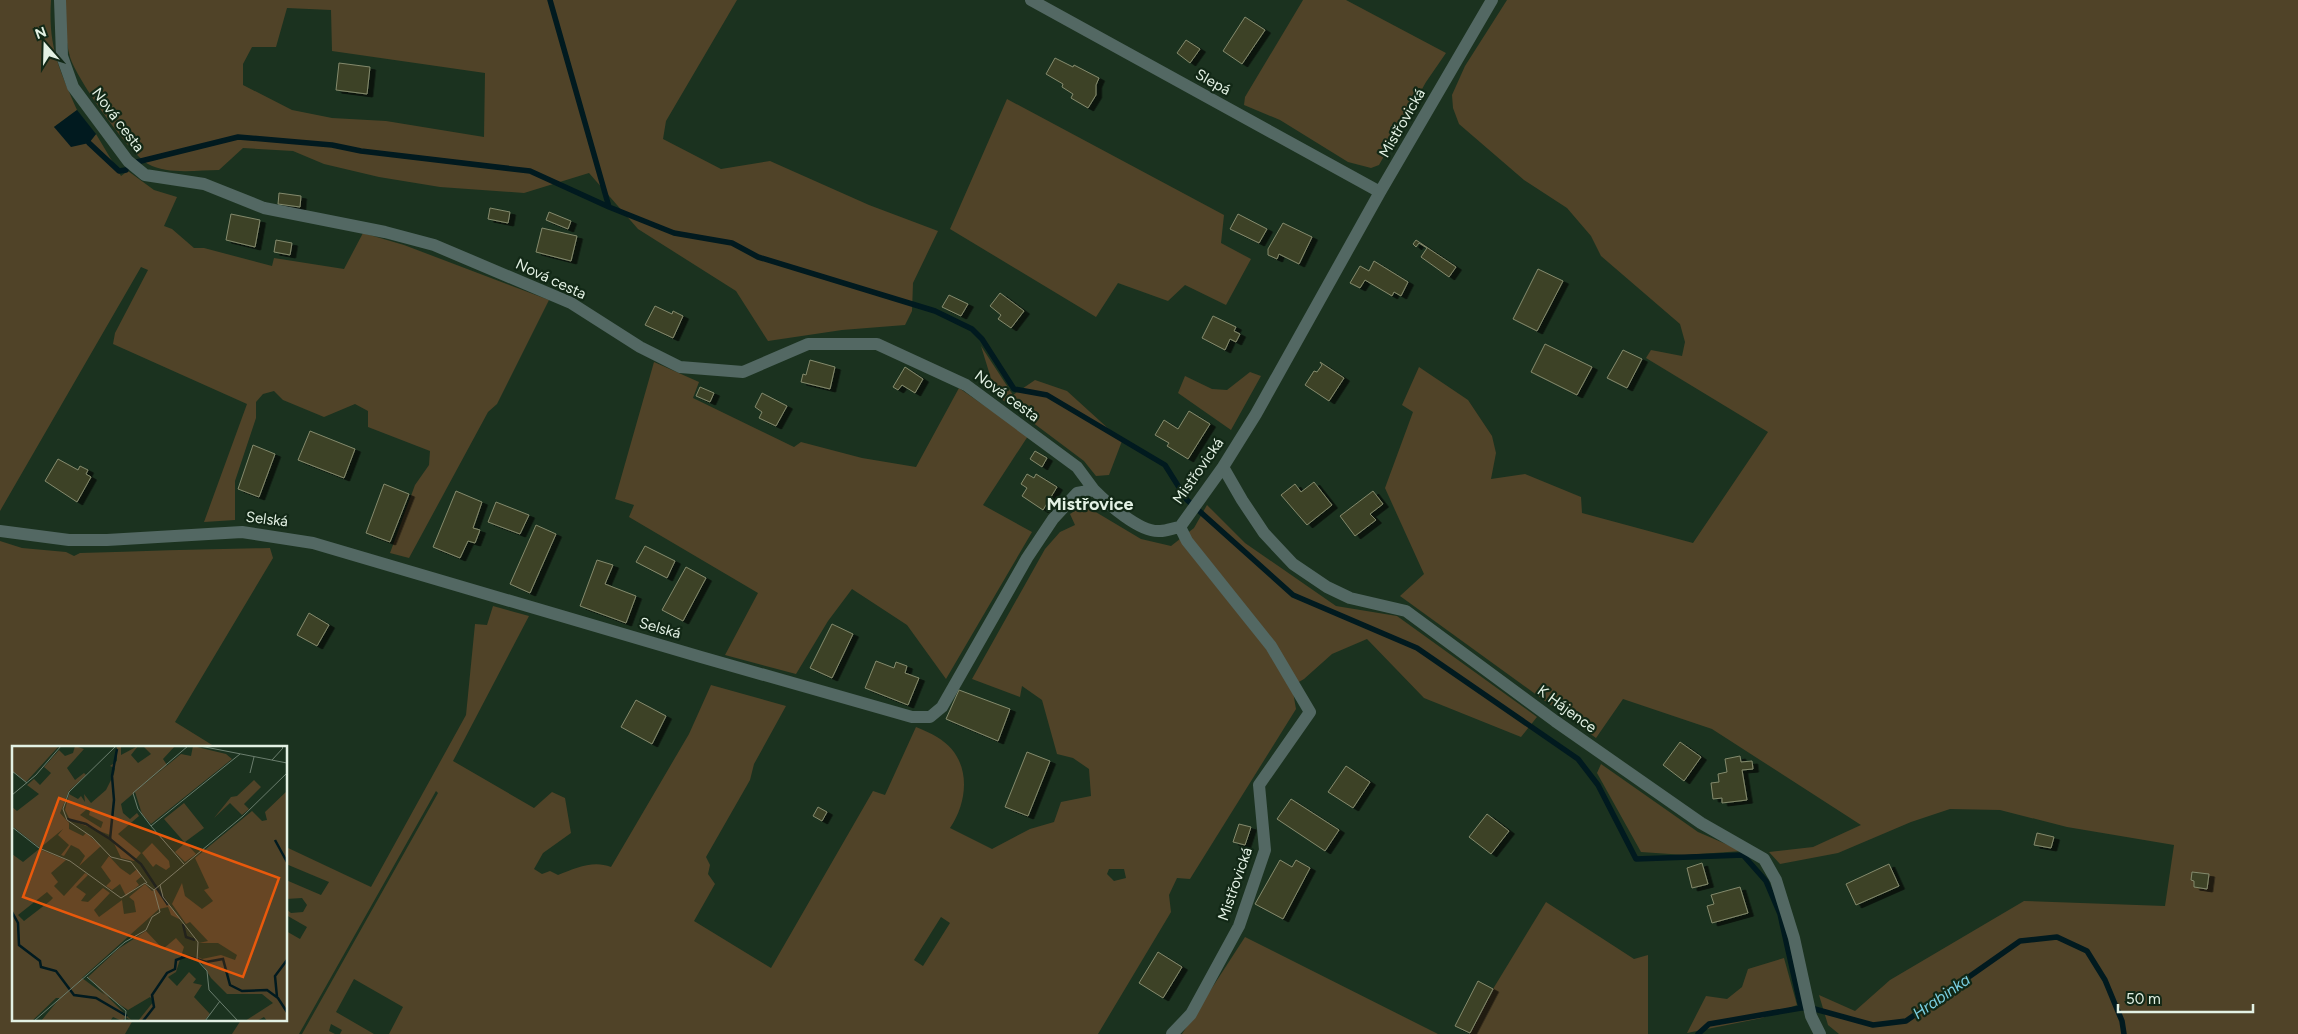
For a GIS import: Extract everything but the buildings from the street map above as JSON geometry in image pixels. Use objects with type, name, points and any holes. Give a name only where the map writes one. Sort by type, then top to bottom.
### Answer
[{"type":"street","name":"Nová cesta","points":[[60,0],[59,27],[62,56],[73,87],[128,161],[145,175],[204,184],[264,208],[385,232],[434,245],[571,303],[640,347],[680,367],[743,372],[808,344],[876,344],[966,385],[1077,467],[1094,490]]},
{"type":"street","name":"Slepá","points":[[1031,0],[1380,192]]},
{"type":"street","name":"Mistřovická","points":[[1172,1034],[1191,1014],[1239,926],[1265,850],[1259,785],[1310,712],[1271,646],[1187,541],[1180,527],[1223,467],[1492,0]]},
{"type":"street","name":"K Hájence","points":[[1223,467],[1264,533],[1293,564],[1327,587],[1350,598],[1406,610],[1554,721],[1701,823],[1764,858],[1776,880],[1794,938],[1811,1016],[1820,1034]]},
{"type":"street","points":[[1094,490],[1112,507],[1134,522],[1158,532],[1180,527]]},
{"type":"street","name":"Selská","points":[[0,531],[69,540],[242,532],[294,539],[912,717],[930,717],[942,707],[1027,558],[1053,519],[1077,494],[1094,490]]},
{"type":"shaded area","points":[[0,0],[51,0],[51,31],[56,57],[77,110],[54,127],[89,143],[96,134],[121,176],[128,171],[154,190],[177,197],[164,226],[172,229],[194,248],[204,248],[272,266],[274,258],[344,269],[363,233],[404,245],[549,300],[497,404],[488,412],[409,558],[390,553],[415,485],[429,465],[430,451],[368,427],[368,411],[355,404],[324,417],[283,400],[274,391],[263,394],[256,402],[256,418],[235,481],[235,520],[204,522],[247,404],[113,344],[115,333],[148,270],[141,267],[0,511]]},
{"type":"shaded area","points":[[65,0],[737,0],[666,121],[663,139],[721,169],[770,161],[869,205],[938,231],[913,283],[912,311],[905,325],[842,330],[768,341],[736,291],[638,229],[589,173],[524,193],[440,187],[379,177],[324,164],[293,151],[243,148],[219,170],[174,171],[148,164],[129,146],[104,114],[74,67],[67,43]],"holes":[[[287,8],[331,10],[332,51],[485,73],[484,137],[386,121],[332,118],[292,110],[243,85],[243,64],[252,47],[276,47]]]},
{"type":"shaded area","points":[[1303,0],[1346,0],[1446,53],[1426,82],[1379,165],[1371,168],[1348,162],[1280,120],[1244,105],[1245,97]]},
{"type":"shaded area","points":[[1507,0],[2298,0],[2298,1034],[1839,1034],[1828,1025],[1819,995],[1855,1011],[1890,980],[2024,901],[2165,906],[2174,845],[2067,827],[2000,810],[1950,809],[1911,822],[1838,853],[1780,864],[1769,852],[1813,847],[1861,825],[1712,729],[1623,699],[1596,738],[1400,596],[1424,574],[1385,488],[1413,412],[1402,405],[1419,367],[1468,400],[1492,436],[1496,453],[1491,479],[1525,474],[1581,497],[1582,513],[1693,543],[1768,432],[1646,358],[1651,350],[1682,356],[1685,342],[1680,324],[1601,256],[1591,236],[1567,208],[1524,180],[1459,124],[1453,108],[1452,95],[1465,66]]},
{"type":"shaded area","points":[[1007,99],[1224,215],[1221,243],[1251,259],[1226,305],[1185,285],[1168,301],[1118,283],[1096,317],[950,229]]},
{"type":"shaded area","points":[[981,346],[1013,395],[1035,380],[1067,391],[1122,441],[1109,475],[1096,476],[1084,461],[996,395]]},
{"type":"shaded area","points":[[654,362],[699,382],[693,398],[794,447],[801,442],[862,458],[916,467],[959,388],[1028,436],[983,505],[1032,532],[946,679],[907,625],[852,589],[828,621],[796,674],[725,655],[758,593],[629,517],[634,505],[615,499]]},
{"type":"shaded area","points":[[1250,372],[1261,376],[1231,430],[1178,393],[1185,376],[1212,389],[1227,390]]},
{"type":"shaded area","points":[[1084,505],[1141,539],[1171,546],[1194,528],[1207,505],[1245,543],[1336,606],[1397,616],[1537,717],[1521,737],[1424,698],[1367,639],[1332,654],[1304,679],[1292,686],[1296,709],[1190,879],[1177,878],[1169,895],[1171,912],[1098,1034],[389,1034],[403,1007],[354,979],[336,1012],[374,1034],[340,1034],[342,1030],[331,1024],[329,1031],[335,1034],[302,1034],[438,793],[436,791],[299,1034],[232,1034],[240,1022],[288,1022],[288,932],[300,939],[307,927],[288,916],[288,911],[291,913],[303,912],[307,905],[302,898],[288,899],[288,881],[321,895],[329,882],[288,865],[288,848],[371,887],[466,715],[475,624],[487,625],[493,606],[529,616],[453,761],[534,808],[552,792],[565,798],[571,833],[543,853],[534,869],[542,874],[550,871],[558,875],[598,864],[611,867],[689,734],[711,685],[786,706],[754,764],[750,780],[706,857],[710,865],[708,874],[715,884],[694,921],[771,968],[873,791],[885,795],[916,727],[948,745],[956,755],[961,767],[964,791],[957,816],[950,828],[992,849],[1030,829],[1054,822],[1061,802],[1091,796],[1089,769],[1073,758],[1057,754],[1042,700],[1022,686],[1020,697],[972,679],[1045,549],[1060,532],[1075,525],[1070,514]],"holes":[[[1109,869],[1124,869],[1126,878],[1114,881],[1107,874]],[[941,917],[950,923],[923,966],[914,960]]]},
{"type":"shaded area","points":[[0,541],[22,548],[66,552],[74,556],[80,553],[270,548],[273,558],[175,722],[214,746],[12,746],[12,1022],[132,1022],[125,1034],[0,1034]]},
{"type":"shaded area","points":[[1601,764],[1698,832],[1742,851],[1685,855],[1641,852],[1597,773]]},
{"type":"shaded area","points":[[1546,902],[1634,959],[1648,955],[1648,1034],[1470,1034],[1493,989]]},
{"type":"shaded area","points":[[1245,937],[1438,1034],[1182,1034]]},
{"type":"shaded area","points":[[1784,958],[1797,1005],[1762,1018],[1687,1033],[1706,996],[1727,999],[1742,987],[1748,969]]},
{"type":"water","points":[[77,110],[96,134],[89,143],[71,147],[54,127]]},
{"type":"waterway","points":[[550,0],[609,207],[674,233],[732,243],[758,257],[935,311],[972,329],[982,339],[1014,389],[1047,395],[1165,465],[1187,500],[1293,595],[1417,648],[1578,759],[1598,785],[1636,859],[1743,855],[1766,881],[1780,914],[1801,1008]]},
{"type":"waterway","points":[[137,162],[238,137],[332,145],[361,151],[530,171],[609,207]]},
{"type":"waterway","points":[[89,143],[119,171],[126,170]]},
{"type":"waterway","name":"Hrabinka","points":[[1698,1034],[1709,1024],[1801,1008],[1811,1008],[1873,1025],[1906,1021],[2020,941],[2057,937],[2087,951],[2105,980],[2122,1021],[2124,1034]]},
{"type":"district","name":"Mistřovice","points":[[1090,504]]}]
